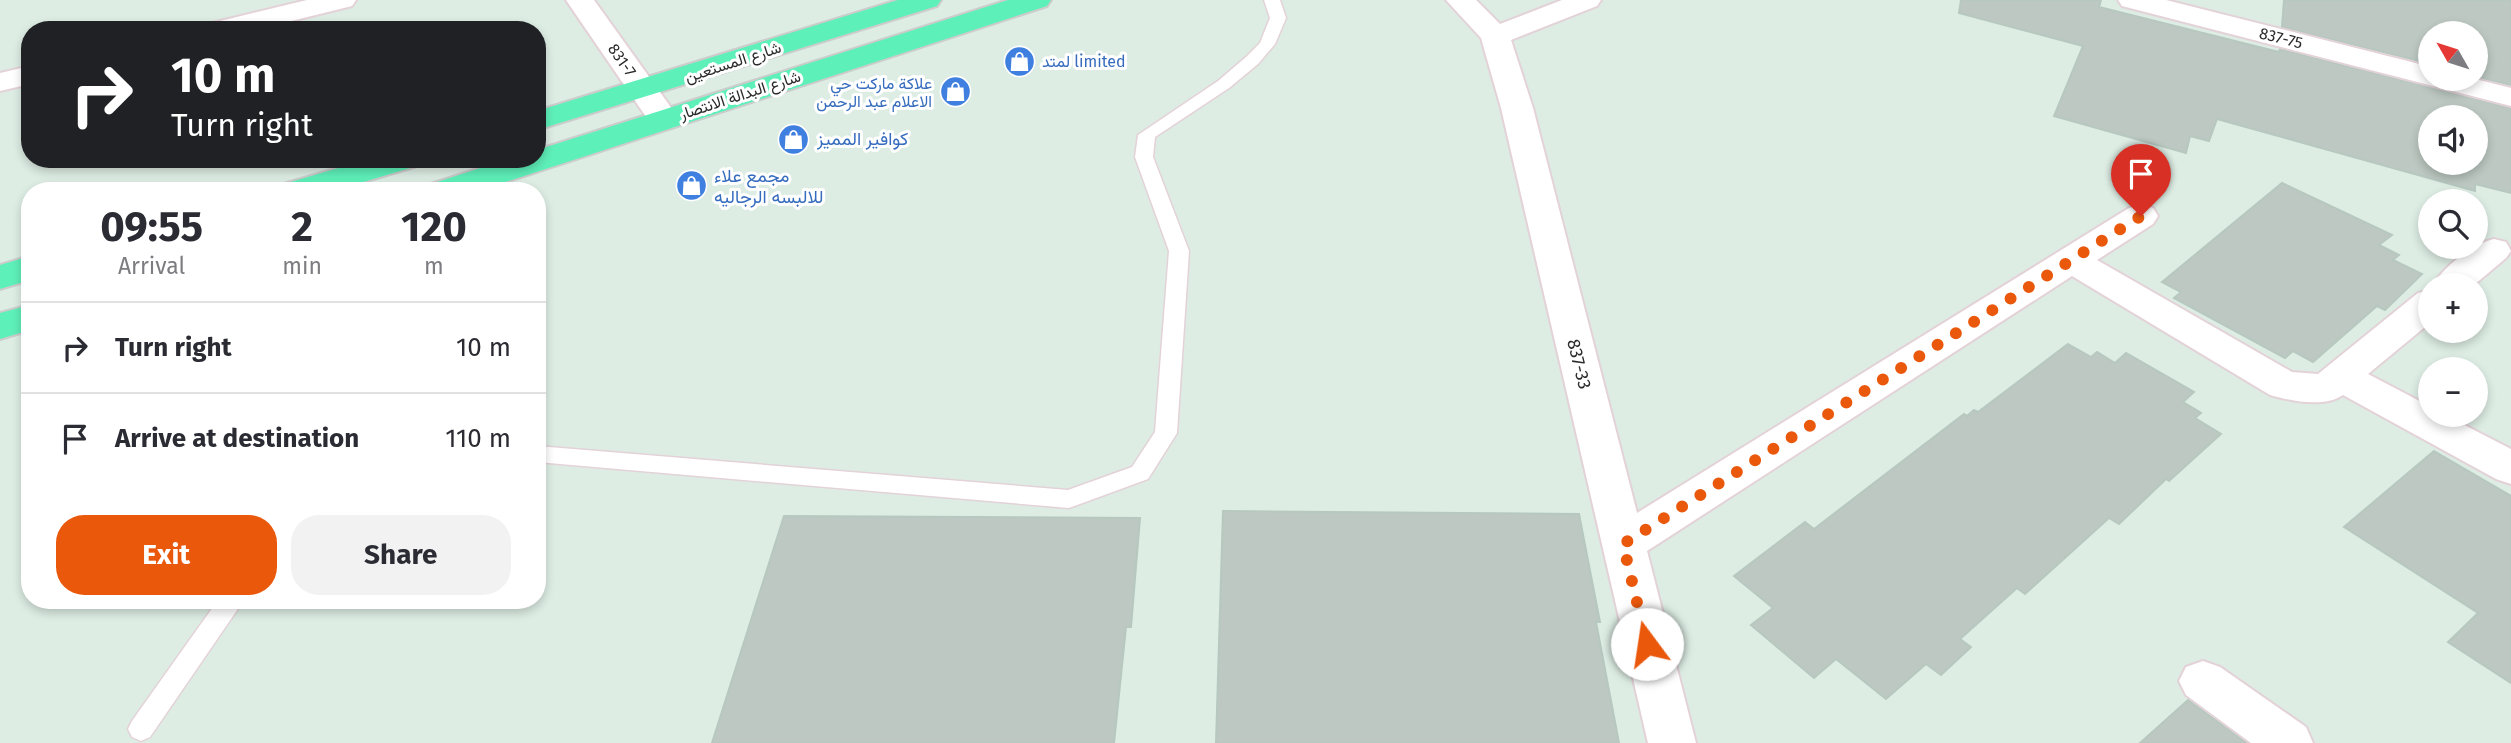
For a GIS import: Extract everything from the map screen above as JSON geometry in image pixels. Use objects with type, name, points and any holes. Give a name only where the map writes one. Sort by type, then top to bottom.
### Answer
[{"type":"main road","name":"شارع المستعين","points":[[546,118],[927,0]]},
{"type":"main road","name":"شارع البدالة الانتصار","points":[[546,158],[1038,0]]},
{"type":"main road","points":[[327,182],[374,168]]},
{"type":"main road","name":"شارع البدالة الانتصار","points":[[471,182],[515,168]]},
{"type":"main road","points":[[0,277],[21,271]]},
{"type":"main road","points":[[0,326],[21,320]]},
{"type":"street","points":[[255,21],[342,0]]},
{"type":"street","name":"831-7","points":[[580,0],[664,120]]},
{"type":"street","name":"837-33","points":[[1460,0],[1495,36],[1517,108],[1672,743]]},
{"type":"street","points":[[1495,36],[1587,0]]},
{"type":"street","name":"837-75","points":[[2132,0],[2418,73]]},
{"type":"street","points":[[0,82],[21,77]]},
{"type":"street","points":[[2487,91],[2511,97]]},
{"type":"street","points":[[1623,544],[2141,216]]},
{"type":"street","points":[[2466,273],[2494,250]]},
{"type":"street","points":[[2073,261],[2284,385],[2326,388],[2418,313]]},
{"type":"street","points":[[2341,377],[2511,468]]},
{"type":"street","points":[[2203,681],[2289,743]]},
{"type":"lane","points":[[546,455],[1069,499],[1140,472],[1166,433],[1179,251],[1144,157],[1147,135],[1183,109],[1226,84],[1267,46],[1279,18],[1272,0]]},
{"type":"lane","points":[[141,729],[226,609]]},
{"type":"building","points":[[1961,0],[2101,0],[2099,7],[2418,84],[2418,91],[2444,91],[2511,108],[2511,193],[2475,184],[2475,189],[2468,189],[2217,119],[2209,141],[2190,136],[2186,153],[2054,116],[2083,46],[1959,13]]},
{"type":"building","points":[[2284,0],[2511,0],[2511,85],[2488,80],[2488,21],[2418,21],[2418,61],[2282,27]]},
{"type":"building","points":[[2282,183],[2392,235],[2379,245],[2399,255],[2393,260],[2420,273],[2385,310],[2377,306],[2313,362],[2293,351],[2285,358],[2174,298],[2181,292],[2162,282]]},
{"type":"building","points":[[2068,344],[2091,357],[2097,352],[2115,363],[2126,353],[2194,392],[2183,402],[2201,413],[2195,418],[2221,434],[2169,481],[2166,479],[2119,524],[2109,518],[2025,594],[2017,588],[1960,639],[1971,647],[1941,675],[1926,664],[1886,699],[1836,659],[1814,678],[1751,625],[1773,608],[1734,576],[1805,522],[1814,529],[1964,414],[1967,416],[1974,410],[1978,412]]},
{"type":"building","points":[[2434,451],[2511,496],[2511,683],[2448,642],[2478,613],[2344,527]]},
{"type":"building","points":[[1223,511],[1579,514],[1600,622],[1596,622],[1619,743],[1216,743]]},
{"type":"building","points":[[784,516],[1140,518],[1131,627],[1126,627],[1114,743],[712,743]]},
{"type":"building","points":[[2188,700],[2247,743],[2140,743]]},
{"type":"place","name":"لمتد limited","points":[[1019,61]]},
{"type":"place","name":"علاكة ماركت حي الاعلام عبد الرحمن","points":[[955,92]]},
{"type":"place","name":"كوافير المميز","points":[[794,139]]},
{"type":"place","name":"مجمع علاء للالبسه الرجاليه","points":[[691,186]]},
{"type":"route","points":[[1647,644],[1623,544],[2141,216]]}]
